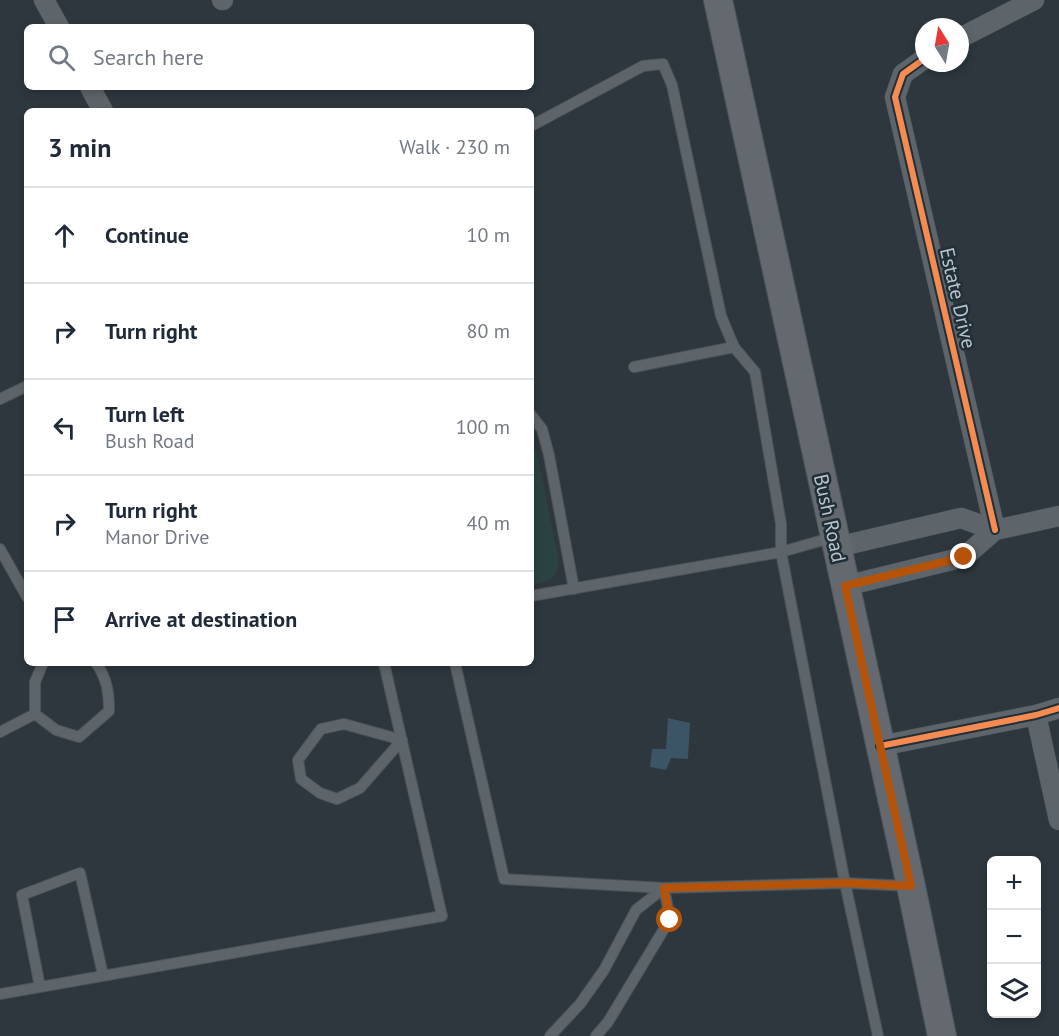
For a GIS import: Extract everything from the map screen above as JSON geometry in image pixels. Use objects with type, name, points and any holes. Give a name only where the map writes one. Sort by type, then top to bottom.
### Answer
[{"type":"main road","name":"Bush Road","points":[[718,0],[942,1036]]},
{"type":"street","points":[[44,0],[57,24]]},
{"type":"street","points":[[969,33],[1034,0]]},
{"type":"street","name":"Estate Drive","points":[[915,65],[903,74],[895,97],[995,530]]},
{"type":"street","points":[[92,90],[101,108]]},
{"type":"street","points":[[845,586],[964,557],[995,530],[1059,516]]},
{"type":"street","points":[[836,542],[961,518],[995,530]]},
{"type":"street","points":[[880,746],[1036,715],[1059,708]]},
{"type":"street","points":[[1036,715],[1059,820]]},
{"type":"lane","points":[[534,124],[643,66],[663,64],[672,85],[721,316],[734,347],[755,372],[782,524],[781,552],[878,1036]]},
{"type":"lane","points":[[634,367],[734,347]]},
{"type":"lane","points":[[0,399],[24,387]]},
{"type":"lane","points":[[534,419],[542,429],[549,455],[574,589]]},
{"type":"lane","points":[[534,596],[836,542]]},
{"type":"lane","points":[[0,549],[24,592]]},
{"type":"lane","points":[[35,714],[35,682],[42,666]]},
{"type":"lane","points":[[35,714],[56,730],[79,737],[109,711],[109,693],[103,673],[98,666]]},
{"type":"lane","points":[[0,994],[442,915],[385,666]]},
{"type":"lane","points":[[456,666],[504,879],[664,888],[846,883],[911,886]]},
{"type":"lane","points":[[0,732],[35,714]]},
{"type":"lane","points":[[345,724],[402,740],[360,788],[337,799],[320,793],[301,779],[298,760],[321,729],[345,724]]},
{"type":"lane","points":[[40,987],[22,895],[80,873],[103,975]]},
{"type":"lane","points":[[550,1036],[580,1004],[604,970],[636,910],[664,888]]},
{"type":"lane","points":[[596,1036],[608,1022],[670,920],[664,888]]},
{"type":"green space","points":[[534,449],[559,561],[553,576],[542,583],[534,584]]},
{"type":"water","points":[[668,718],[690,723],[688,759],[671,758],[666,770],[650,767],[652,749],[666,749]]},
{"type":"cycle path","points":[[915,65],[903,74],[895,97],[995,530]]},
{"type":"cycle path","points":[[880,746],[1036,715],[1059,708]]},
{"type":"route","points":[[670,920],[664,888],[846,883],[911,886],[845,586],[964,557]]}]
